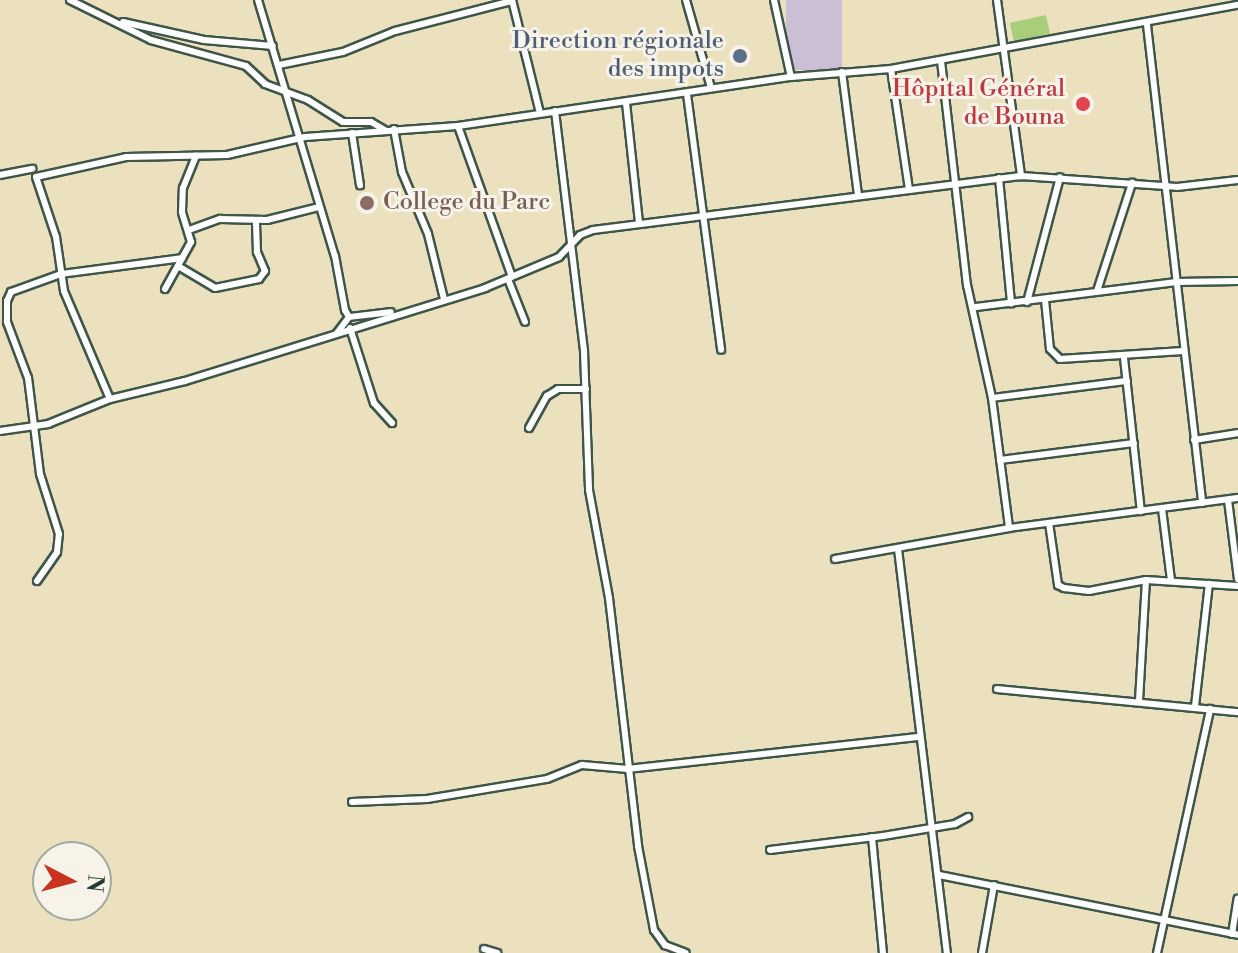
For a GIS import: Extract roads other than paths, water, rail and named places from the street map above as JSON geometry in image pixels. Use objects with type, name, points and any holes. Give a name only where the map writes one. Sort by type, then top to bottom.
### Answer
[{"type":"street","points":[[70,0],[120,22],[151,40],[246,66],[265,84],[343,122],[371,122],[385,130]]},
{"type":"street","points":[[258,0],[349,317]]},
{"type":"street","points":[[686,0],[711,88]]},
{"type":"street","points":[[774,0],[791,77]]},
{"type":"street","points":[[997,0],[1021,176]]},
{"type":"street","points":[[279,65],[343,52],[395,31],[512,1],[540,113]]},
{"type":"street","points":[[110,399],[61,274],[36,177],[126,157],[227,155],[297,140],[394,129],[458,126],[791,77],[891,69],[1147,25],[1238,5]]},
{"type":"street","points":[[120,22],[204,40],[273,46]]},
{"type":"street","points":[[1147,25],[1202,503]]},
{"type":"street","points":[[941,61],[967,285],[976,307],[992,398],[1009,528]]},
{"type":"street","points":[[891,69],[909,189]]},
{"type":"street","points":[[842,72],[858,195]]},
{"type":"street","points":[[687,94],[721,350]]},
{"type":"street","points":[[626,103],[639,223]]},
{"type":"street","points":[[555,111],[573,242],[586,389],[589,490],[609,598],[628,769],[649,915],[665,945],[686,953]]},
{"type":"street","points":[[458,126],[525,322]]},
{"type":"street","points":[[394,129],[402,172],[428,234],[444,299]]},
{"type":"street","points":[[352,133],[360,185]]},
{"type":"street","points":[[165,289],[191,242],[182,212],[183,188],[196,155]]},
{"type":"street","points":[[0,175],[32,169]]},
{"type":"street","points":[[0,431],[74,416],[110,399],[185,381],[394,312],[510,278],[559,257],[573,242],[593,230],[1021,176],[1164,186],[1238,180]]},
{"type":"street","points":[[1027,302],[1060,177]]},
{"type":"street","points":[[999,178],[1011,303]]},
{"type":"street","points":[[1097,291],[1132,183]]},
{"type":"street","points":[[189,230],[220,219],[256,220],[319,207]]},
{"type":"street","points":[[178,266],[215,288],[259,279],[265,271],[257,252],[256,220]]},
{"type":"street","points":[[0,295],[61,274],[182,258]]},
{"type":"street","points":[[976,307],[1176,282],[1238,281]]},
{"type":"street","points":[[11,292],[5,311],[28,378],[32,424],[60,544],[37,581]]},
{"type":"street","points":[[1045,300],[1055,357],[1124,358],[1183,351]]},
{"type":"street","points":[[337,333],[349,317],[394,312]]},
{"type":"street","points":[[350,328],[374,403],[392,423]]},
{"type":"street","points":[[1124,358],[1141,511]]},
{"type":"street","points":[[992,398],[1127,381]]},
{"type":"street","points":[[529,428],[547,396],[558,389],[586,389]]},
{"type":"street","points":[[1194,440],[1238,433]]},
{"type":"street","points":[[1000,460],[1134,443]]},
{"type":"street","points":[[835,559],[1009,528],[1238,498]]},
{"type":"street","points":[[1228,500],[1238,579]]},
{"type":"street","points":[[1162,509],[1171,580]]},
{"type":"street","points":[[1049,523],[1058,585],[1064,588],[1089,591],[1146,580],[1238,586]]},
{"type":"street","points":[[898,549],[947,953]]},
{"type":"street","points":[[1139,701],[1146,580]]},
{"type":"street","points":[[1195,706],[1209,584]]},
{"type":"street","points":[[997,689],[1238,712]]},
{"type":"street","points":[[1157,953],[1210,709]]},
{"type":"street","points":[[352,802],[427,799],[547,779],[582,765],[628,769],[919,737]]},
{"type":"street","points":[[770,850],[933,827],[968,817]]},
{"type":"street","points":[[872,837],[883,953]]},
{"type":"street","points":[[939,875],[1235,935],[1238,898]]},
{"type":"street","points":[[982,953],[994,885]]},
{"type":"street","points":[[484,949],[497,953]]},
{"type":"place","name":"Direction régionale des impots","points":[[740,56]]},
{"type":"place","name":"Hôpital Général de Bouna","points":[[1083,104]]},
{"type":"place","name":"College du Parc","points":[[367,203]]}]
